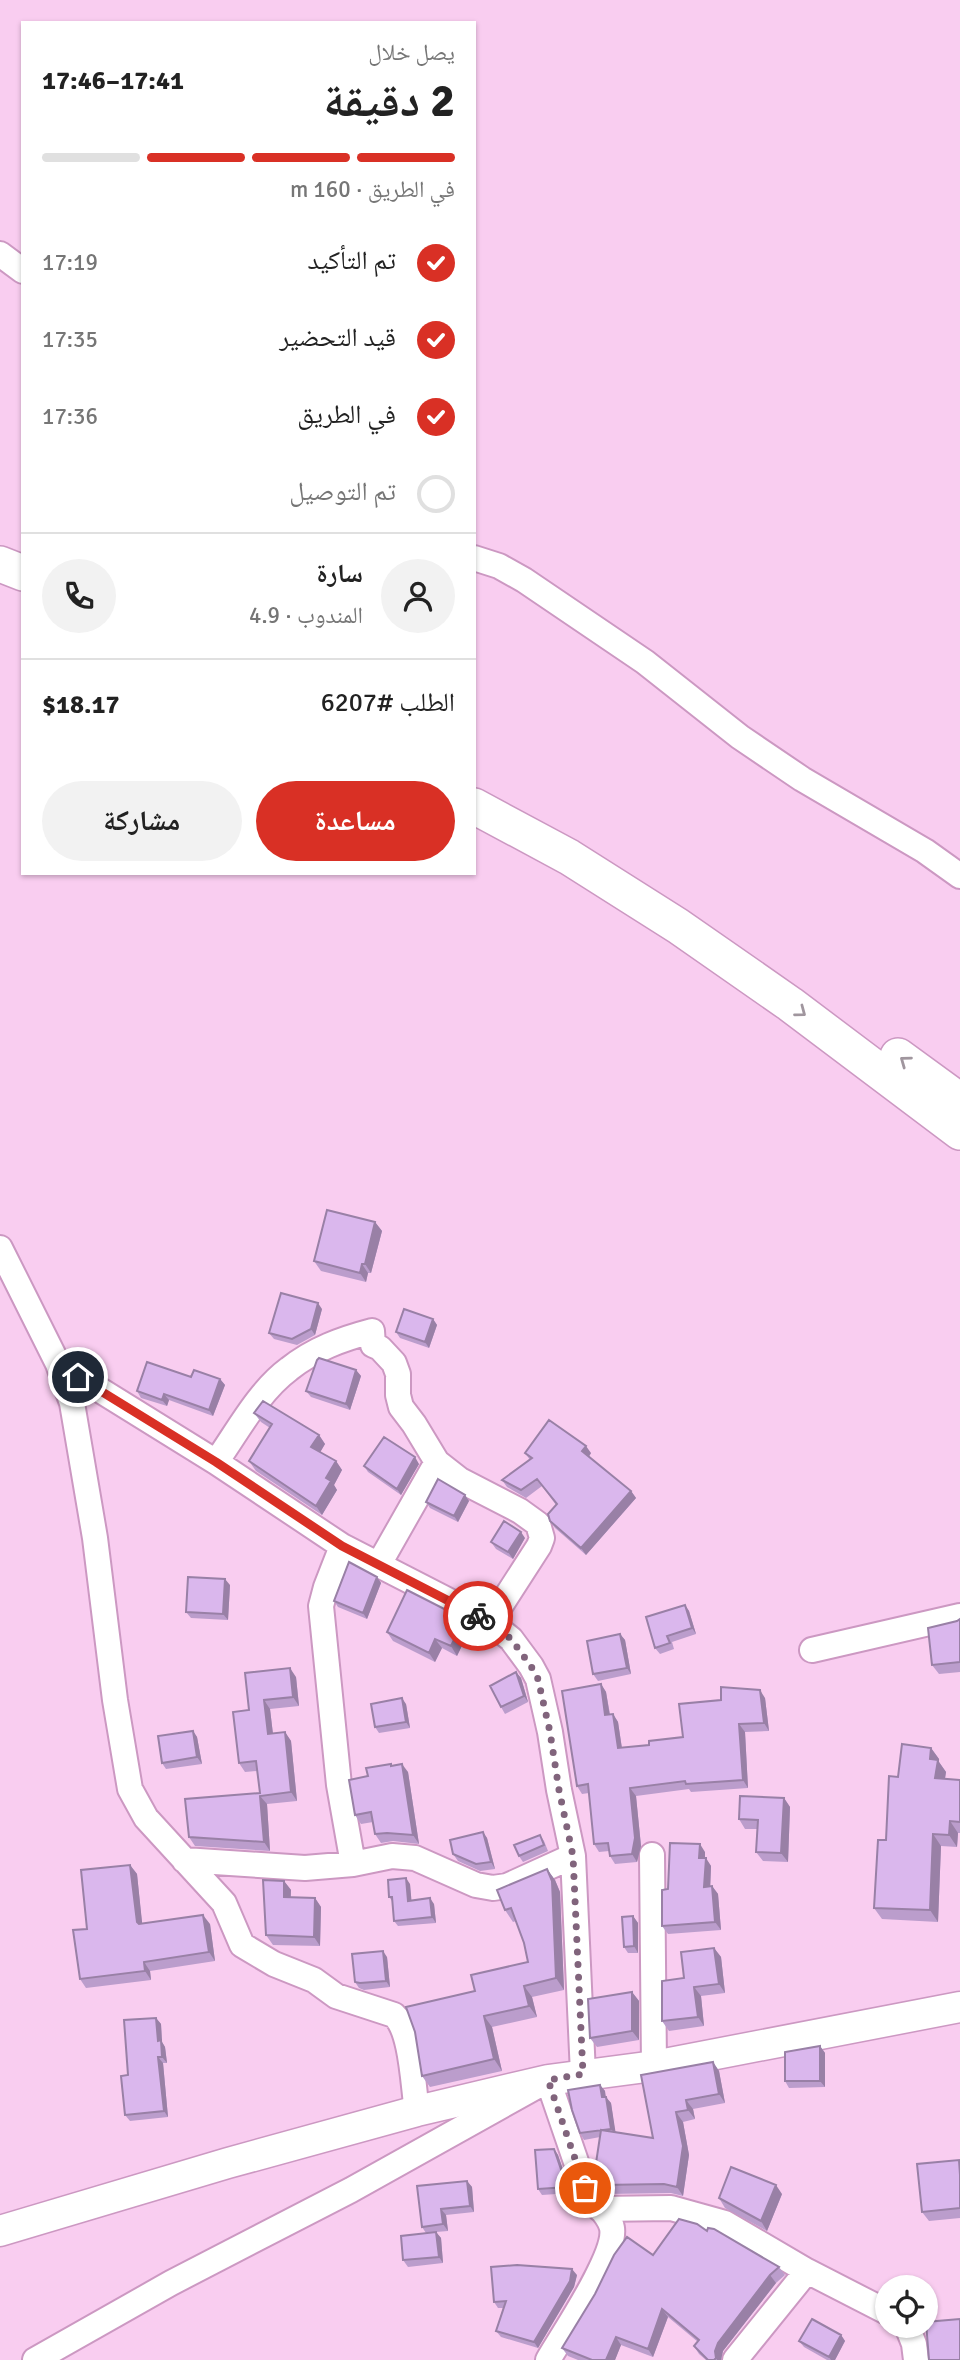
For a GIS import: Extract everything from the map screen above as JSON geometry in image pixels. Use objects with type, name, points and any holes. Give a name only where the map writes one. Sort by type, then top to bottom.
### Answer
[{"type":"highway","points":[[0,564],[21,572]]},
{"type":"highway","points":[[0,587],[21,594]]},
{"type":"highway","points":[[476,782],[578,837],[639,874],[802,984],[960,1101]]},
{"type":"highway","points":[[476,807],[569,857],[708,946],[960,1132]]},
{"type":"main road","points":[[0,2231],[215,2166],[417,2111],[548,2080],[654,2066],[960,2007]]},
{"type":"street","points":[[0,254],[21,270]]},
{"type":"street","points":[[476,559],[499,566],[524,580],[645,662],[740,737],[802,779],[925,851],[960,876]]},
{"type":"street","points":[[0,1248],[58,1364],[72,1403],[89,1502],[115,1700],[130,1789],[146,1818],[224,1903],[242,1945],[274,1964],[314,1980],[336,1996],[399,2019],[405,2036],[417,2111]]},
{"type":"street","points":[[216,1462],[259,1400],[288,1369],[337,1341],[372,1331],[373,1345],[385,1353],[396,1368],[401,1406],[437,1462],[460,1480],[520,1511],[538,1524],[541,1531],[539,1546],[490,1622]]},
{"type":"street","points":[[58,1364],[216,1462],[342,1546],[490,1622],[511,1639],[531,1666],[538,1679],[550,1732],[573,1856],[583,2074]]},
{"type":"street","points":[[379,1564],[437,1462]]},
{"type":"street","points":[[342,1546],[321,1606],[339,1785],[354,1864]]},
{"type":"street","points":[[812,1650],[960,1616]]},
{"type":"street","points":[[652,1855],[654,2066]]},
{"type":"street","points":[[184,1860],[305,1868],[354,1864],[392,1856],[415,1858],[476,1885],[493,1888],[507,1886],[573,1856]]},
{"type":"street","points":[[35,2360],[171,2283],[351,2190],[548,2080],[585,2188],[612,2226],[613,2240],[607,2259],[548,2360]]},
{"type":"street","points":[[600,2209],[671,2208],[706,2216],[725,2223],[807,2272],[875,2306]]},
{"type":"street","points":[[734,2360],[807,2272]]},
{"type":"street","points":[[912,2338],[916,2360]]},
{"type":"building","points":[[327,1210],[375,1222],[365,1264],[362,1264],[360,1273],[314,1261]]},
{"type":"building","points":[[281,1293],[318,1303],[311,1329],[292,1339],[269,1333]]},
{"type":"building","points":[[404,1309],[433,1319],[425,1342],[396,1332]]},
{"type":"building","points":[[319,1358],[356,1370],[346,1404],[306,1391]]},
{"type":"building","points":[[147,1362],[191,1377],[194,1370],[220,1379],[209,1410],[164,1394],[162,1400],[137,1391]]},
{"type":"building","points":[[263,1401],[319,1435],[311,1447],[336,1461],[326,1478],[331,1481],[316,1506],[249,1461],[272,1424],[254,1413]]},
{"type":"building","points":[[549,1420],[586,1446],[582,1451],[631,1491],[581,1548],[550,1521],[548,1514],[557,1504],[537,1479],[521,1490],[502,1480],[532,1458],[525,1453]]},
{"type":"building","points":[[384,1437],[415,1457],[397,1489],[364,1466]]},
{"type":"building","points":[[438,1479],[465,1495],[454,1516],[426,1502]]},
{"type":"building","points":[[504,1521],[521,1532],[508,1552],[491,1542]]},
{"type":"building","points":[[349,1562],[377,1577],[363,1613],[334,1601]]},
{"type":"building","points":[[188,1577],[225,1579],[223,1614],[186,1612]]},
{"type":"building","points":[[407,1590],[464,1619],[451,1646],[435,1639],[429,1653],[387,1632]]},
{"type":"building","points":[[685,1605],[692,1628],[667,1636],[670,1643],[655,1648],[646,1617]]},
{"type":"building","points":[[960,1619],[960,1662],[932,1665],[928,1628]]},
{"type":"building","points":[[620,1634],[627,1668],[593,1674],[587,1641]]},
{"type":"building","points":[[290,1668],[293,1697],[264,1700],[268,1734],[285,1732],[291,1792],[260,1796],[264,1842],[189,1837],[185,1799],[260,1793],[256,1761],[239,1763],[233,1712],[249,1710],[245,1673]]},
{"type":"building","points":[[516,1672],[524,1696],[501,1707],[490,1686]]},
{"type":"building","points":[[601,1684],[605,1715],[613,1714],[618,1748],[649,1745],[649,1741],[683,1737],[679,1704],[721,1700],[721,1687],[760,1690],[764,1723],[739,1724],[743,1780],[686,1784],[685,1781],[630,1788],[635,1838],[632,1854],[610,1856],[608,1843],[594,1844],[588,1784],[577,1786],[562,1691]]},
{"type":"building","points":[[402,1698],[406,1722],[375,1727],[371,1704]]},
{"type":"building","points":[[193,1731],[197,1757],[162,1763],[158,1736]]},
{"type":"building","points":[[902,1744],[931,1748],[930,1759],[938,1760],[935,1778],[960,1780],[960,1822],[950,1821],[949,1835],[933,1834],[930,1910],[874,1908],[878,1840],[886,1840],[889,1776],[898,1777]]},
{"type":"building","points":[[402,1764],[413,1835],[375,1834],[371,1812],[355,1815],[349,1780],[368,1776],[366,1768]]},
{"type":"building","points":[[740,1796],[784,1798],[781,1853],[756,1852],[758,1820],[739,1819]]},
{"type":"building","points":[[483,1832],[491,1862],[476,1864],[453,1854],[450,1840]]},
{"type":"building","points":[[540,1835],[544,1845],[519,1856],[514,1845]]},
{"type":"building","points":[[670,1843],[700,1844],[699,1858],[706,1858],[704,1887],[712,1886],[715,1922],[662,1926],[662,1890],[668,1889]]},
{"type":"building","points":[[130,1865],[137,1922],[139,1924],[203,1915],[209,1952],[144,1962],[145,1971],[80,1979],[73,1930],[87,1929],[81,1870]]},
{"type":"building","points":[[547,1869],[552,1881],[556,1978],[524,1986],[529,2006],[484,2016],[494,2059],[422,2076],[415,2032],[406,2007],[475,1991],[471,1975],[528,1962],[511,1908],[505,1910],[497,1890]]},
{"type":"building","points":[[406,1878],[408,1901],[430,1898],[432,1917],[394,1921],[388,1880]]},
{"type":"building","points":[[263,1880],[284,1881],[284,1897],[315,1898],[314,1937],[266,1935]]},
{"type":"building","points":[[633,1916],[634,1946],[624,1947],[622,1917]]},
{"type":"building","points":[[714,1948],[719,1984],[694,1987],[698,2017],[662,2021],[662,1981],[684,1978],[681,1952]]},
{"type":"building","points":[[383,1951],[386,1981],[355,1982],[352,1954]]},
{"type":"building","points":[[632,1992],[632,2031],[590,2038],[588,1999]]},
{"type":"building","points":[[156,2018],[158,2041],[161,2040],[162,2057],[158,2057],[164,2111],[125,2115],[121,2076],[128,2075],[124,2020]]},
{"type":"building","points":[[820,2046],[820,2081],[785,2081],[785,2052]]},
{"type":"building","points":[[713,2062],[719,2094],[686,2100],[688,2110],[676,2112],[683,2146],[677,2187],[664,2184],[601,2185],[594,2176],[601,2130],[653,2138],[641,2075]]},
{"type":"building","points":[[600,2085],[602,2097],[606,2097],[611,2129],[580,2133],[568,2090]]},
{"type":"building","points":[[554,2149],[567,2187],[538,2189],[535,2150]]},
{"type":"building","points":[[959,2160],[960,2208],[922,2212],[917,2164]]},
{"type":"building","points":[[731,2167],[776,2185],[761,2221],[719,2198]]},
{"type":"building","points":[[467,2181],[470,2206],[441,2209],[443,2224],[422,2227],[417,2186]]},
{"type":"building","points":[[679,2219],[697,2224],[707,2231],[708,2228],[714,2229],[779,2267],[718,2343],[716,2358],[708,2360],[694,2346],[699,2340],[662,2309],[648,2349],[616,2337],[606,2360],[592,2360],[562,2348],[595,2294],[614,2255],[627,2237],[653,2255]]},
{"type":"building","points":[[436,2232],[439,2257],[403,2260],[401,2236]]},
{"type":"building","points":[[517,2265],[572,2269],[570,2281],[534,2342],[496,2331],[506,2301],[494,2302],[491,2267]]},
{"type":"building","points":[[812,2319],[841,2335],[829,2357],[799,2341]]},
{"type":"building","points":[[960,2319],[960,2360],[929,2360],[927,2338],[938,2338],[938,2321]]},
{"type":"way so far","points":[[478,1616],[511,1639],[531,1666],[538,1679],[550,1732],[573,1856],[583,2074],[548,2080],[585,2188]]},
{"type":"route","points":[[78,1377],[216,1462],[342,1546],[478,1616]]}]
